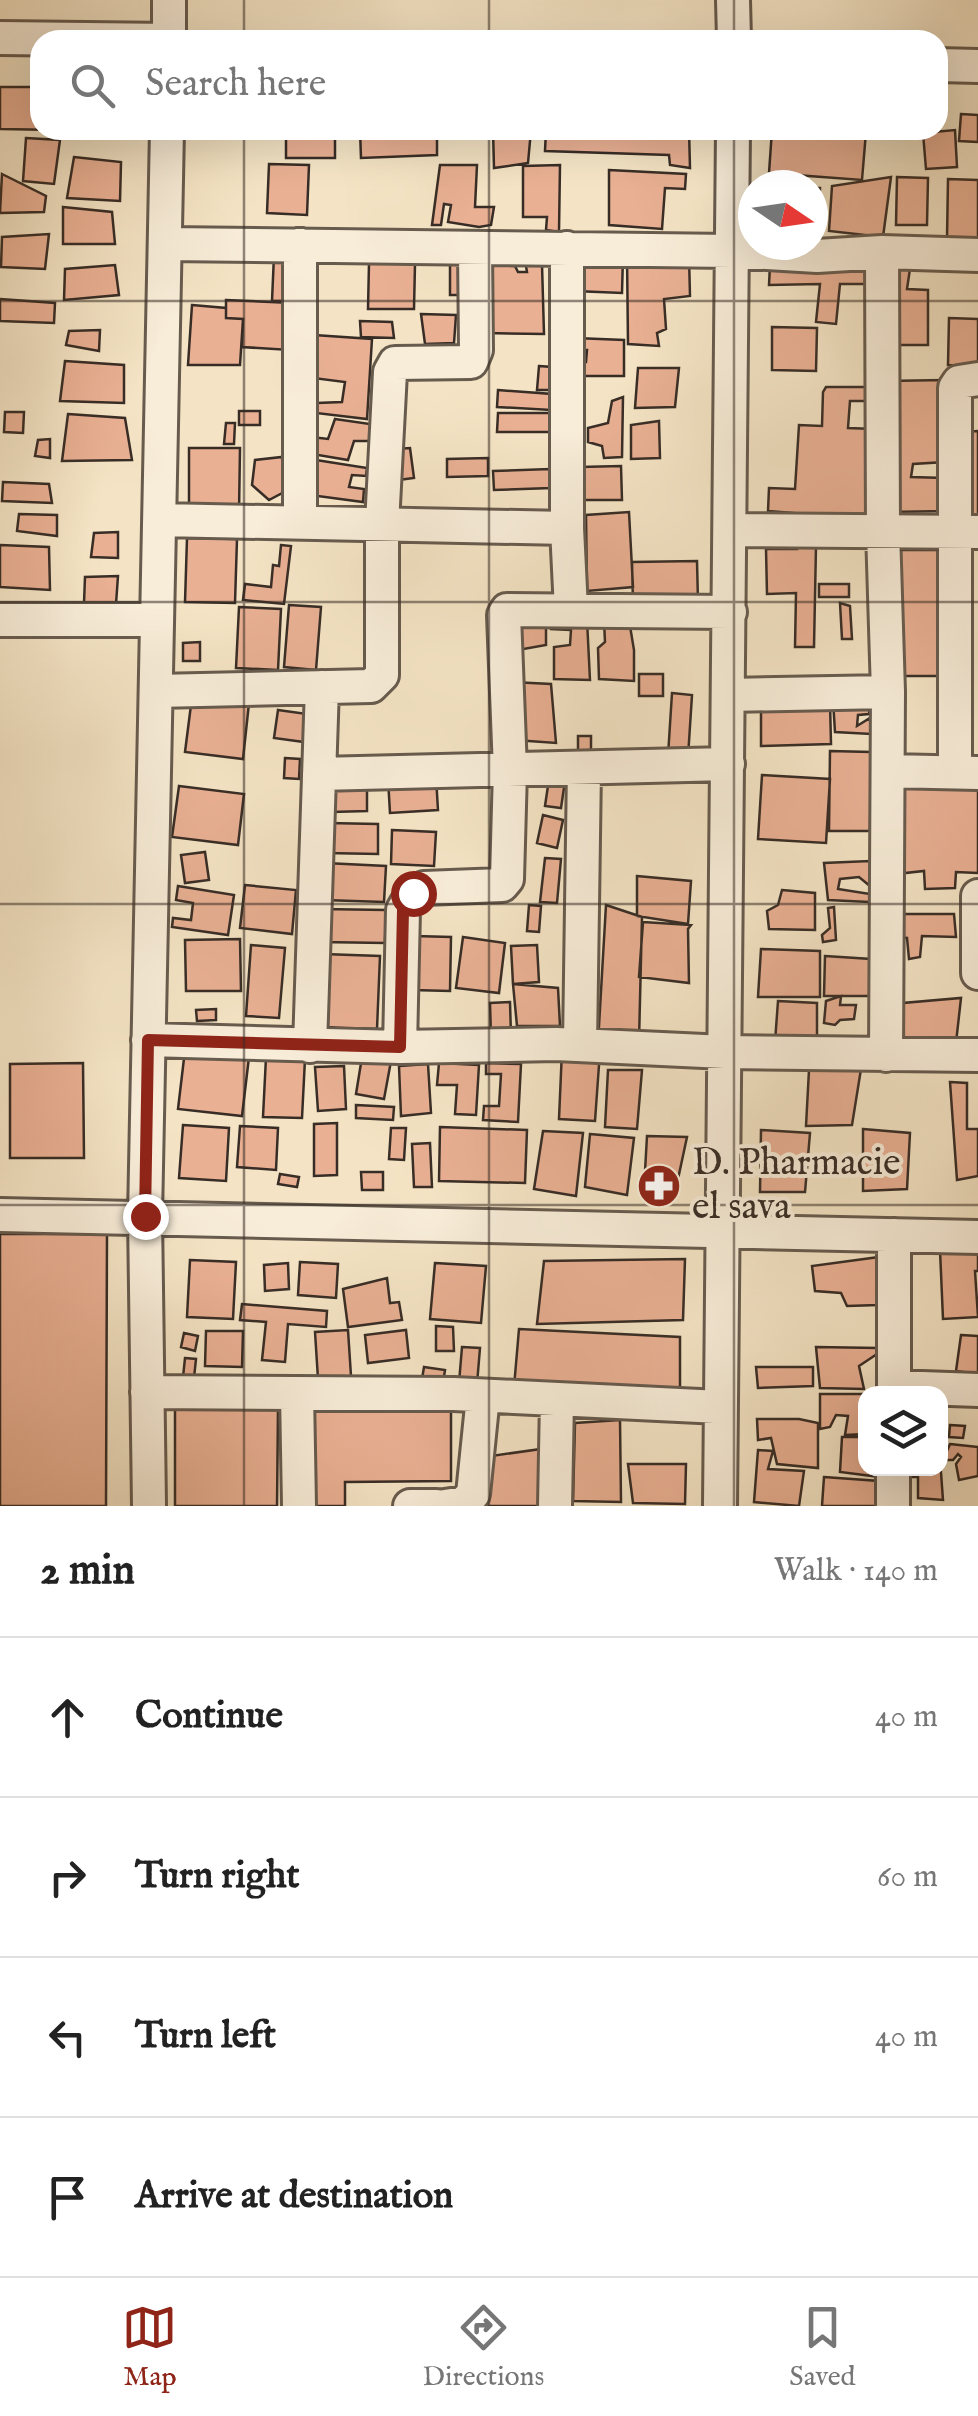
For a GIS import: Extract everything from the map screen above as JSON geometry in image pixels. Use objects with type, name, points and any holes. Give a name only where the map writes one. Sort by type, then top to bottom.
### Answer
[{"type":"street","points":[[169,0],[170,30]]},
{"type":"street","points":[[733,0],[734,30]]},
{"type":"street","points":[[0,38],[30,38]]},
{"type":"street","points":[[948,65],[978,66]]},
{"type":"street","points":[[148,1506],[145,1216],[168,140]]},
{"type":"street","points":[[720,1506],[733,140]]},
{"type":"street","points":[[166,244],[732,251],[818,256],[882,252],[978,255]]},
{"type":"street","points":[[300,244],[300,522]]},
{"type":"street","points":[[568,248],[567,528],[571,610]]},
{"type":"street","points":[[156,690],[371,686],[382,675],[382,524],[392,366],[395,362],[471,362],[476,350],[475,249]]},
{"type":"street","points":[[882,252],[889,770],[886,1055]]},
{"type":"street","points":[[889,770],[966,773],[967,532],[955,388],[959,382],[978,379]]},
{"type":"street","points":[[160,520],[567,528]]},
{"type":"street","points":[[731,530],[967,532]]},
{"type":"street","points":[[400,1047],[403,910],[413,893],[424,888],[502,885],[506,879],[510,770],[504,615],[507,610],[730,612]]},
{"type":"street","points":[[0,620],[157,620]]},
{"type":"street","points":[[310,1046],[322,687]]},
{"type":"street","points":[[729,695],[888,692]]},
{"type":"street","points":[[319,774],[728,764]]},
{"type":"street","points":[[580,1045],[584,768]]},
{"type":"street","points":[[978,896],[978,973]]},
{"type":"street","points":[[148,1040],[310,1046],[580,1045],[978,1056]]},
{"type":"street","points":[[0,1215],[978,1237]]},
{"type":"street","points":[[894,1235],[894,1386]]},
{"type":"street","points":[[948,1390],[978,1390]]},
{"type":"street","points":[[147,1392],[484,1396],[720,1407]]},
{"type":"street","points":[[297,1393],[298,1506]]},
{"type":"street","points":[[445,1506],[464,1504],[473,1494],[484,1396]]},
{"type":"street","points":[[555,1506],[556,1399]]},
{"type":"street","points":[[893,1476],[893,1506]]},
{"type":"street","points":[[410,1506],[436,1506]]},
{"type":"building","points":[[0,87],[30,87],[30,130],[0,129]]},
{"type":"building","points":[[961,114],[978,115],[978,142],[959,141]]},
{"type":"building","points":[[955,130],[957,167],[926,169],[924,140],[948,140],[948,131]]},
{"type":"building","points":[[26,138],[60,140],[54,184],[23,181]]},
{"type":"building","points":[[286,140],[335,140],[335,158],[286,158]]},
{"type":"building","points":[[360,140],[437,140],[437,155],[361,158]]},
{"type":"building","points":[[493,140],[530,140],[528,163],[494,168]]},
{"type":"building","points":[[546,140],[689,140],[690,168],[670,165],[669,155],[545,151]]},
{"type":"building","points":[[771,140],[865,140],[862,180],[828,177],[828,170],[769,170]]},
{"type":"building","points":[[74,157],[121,162],[120,201],[67,198]]},
{"type":"building","points":[[269,164],[309,165],[307,215],[267,213]]},
{"type":"building","points":[[440,165],[477,165],[475,207],[494,207],[491,225],[448,222],[451,205],[444,204],[441,225],[432,225]]},
{"type":"building","points":[[560,165],[559,232],[546,230],[547,217],[523,217],[523,166]]},
{"type":"building","points":[[609,170],[686,174],[685,189],[665,188],[662,229],[609,225]]},
{"type":"building","points":[[2,174],[46,196],[44,212],[0,213]]},
{"type":"building","points":[[891,177],[883,237],[829,231],[832,186]]},
{"type":"building","points":[[897,177],[928,178],[927,225],[896,225]]},
{"type":"building","points":[[948,179],[978,180],[978,239],[947,239]]},
{"type":"building","points":[[63,207],[112,212],[115,244],[63,244]]},
{"type":"building","points":[[49,234],[45,269],[1,267],[2,237]]},
{"type":"building","points":[[579,252],[605,257],[606,266],[617,267],[618,257],[623,256],[622,293],[575,291]]},
{"type":"building","points":[[274,255],[288,255],[287,301],[272,301]]},
{"type":"building","points":[[627,255],[689,257],[690,296],[664,299],[666,329],[657,333],[659,346],[628,344]]},
{"type":"building","points":[[450,262],[465,262],[464,295],[450,295]]},
{"type":"building","points":[[890,262],[911,262],[907,289],[928,290],[928,345],[891,345]]},
{"type":"building","points":[[369,263],[415,264],[414,309],[368,309]]},
{"type":"building","points":[[542,264],[544,334],[485,333],[488,265],[515,266],[518,272],[527,272],[526,266]]},
{"type":"building","points":[[867,264],[867,284],[840,284],[836,324],[816,322],[820,284],[769,285],[770,265]]},
{"type":"building","points":[[115,265],[119,295],[64,300],[65,269]]},
{"type":"building","points":[[0,299],[55,303],[54,323],[0,321]]},
{"type":"building","points":[[226,300],[292,303],[290,350],[242,347],[243,319],[226,318]]},
{"type":"building","points":[[192,305],[226,308],[226,318],[243,319],[240,365],[188,365]]},
{"type":"building","points":[[421,314],[456,315],[454,343],[425,344]]},
{"type":"building","points":[[949,318],[978,319],[978,366],[948,365]]},
{"type":"building","points":[[360,321],[392,322],[394,338],[361,337]]},
{"type":"building","points":[[772,327],[817,328],[816,371],[772,370]]},
{"type":"building","points":[[100,330],[99,351],[66,345],[69,331]]},
{"type":"building","points":[[314,335],[372,339],[367,419],[316,413],[317,403],[342,402],[345,382],[313,378]]},
{"type":"building","points":[[575,338],[624,340],[624,376],[574,376],[575,371],[584,369],[575,368],[575,362],[586,362],[587,350],[574,350]]},
{"type":"building","points":[[65,361],[124,365],[124,403],[60,401]]},
{"type":"building","points":[[539,366],[552,367],[550,390],[537,390]]},
{"type":"building","points":[[638,368],[679,368],[675,407],[635,408]]},
{"type":"building","points":[[944,380],[945,462],[913,464],[911,477],[945,478],[946,511],[889,512],[887,381]]},
{"type":"building","points":[[826,387],[868,387],[868,401],[850,401],[848,428],[874,429],[868,519],[768,511],[769,488],[795,489],[799,425],[822,426]]},
{"type":"building","points":[[498,390],[552,394],[551,410],[497,407]]},
{"type":"building","points":[[623,397],[622,457],[604,458],[602,446],[588,442],[588,428],[608,423],[612,401]]},
{"type":"building","points":[[239,411],[260,411],[260,425],[239,425]]},
{"type":"building","points":[[5,412],[24,412],[23,433],[4,432]]},
{"type":"building","points":[[498,413],[552,413],[552,432],[497,432]]},
{"type":"building","points":[[68,414],[125,418],[132,460],[62,461]]},
{"type":"building","points":[[335,419],[370,424],[371,441],[354,441],[348,460],[312,454],[311,437],[328,439]]},
{"type":"building","points":[[659,421],[660,458],[631,459],[631,425]]},
{"type":"building","points":[[226,423],[235,423],[234,444],[224,444]]},
{"type":"building","points":[[978,431],[978,523],[966,524],[965,432]]},
{"type":"building","points":[[50,439],[50,458],[35,456],[38,440]]},
{"type":"building","points":[[189,448],[240,448],[239,514],[189,514]]},
{"type":"building","points":[[410,448],[414,478],[398,480],[396,449]]},
{"type":"building","points":[[282,457],[284,492],[269,500],[252,485],[255,460]]},
{"type":"building","points":[[488,458],[488,476],[447,477],[447,459]]},
{"type":"building","points":[[316,460],[367,468],[366,476],[352,475],[349,487],[364,489],[363,502],[310,495]]},
{"type":"building","points":[[621,466],[622,500],[580,500],[580,467]]},
{"type":"building","points":[[550,469],[551,488],[494,490],[493,471]]},
{"type":"building","points":[[3,482],[49,484],[52,503],[2,501]]},
{"type":"building","points":[[629,512],[633,587],[587,591],[586,515]]},
{"type":"building","points":[[19,514],[57,515],[57,536],[17,531]]},
{"type":"building","points":[[118,532],[118,558],[91,557],[94,533]]},
{"type":"building","points":[[187,538],[237,539],[235,603],[185,602]]},
{"type":"building","points":[[0,545],[49,547],[50,590],[0,587]]},
{"type":"building","points":[[281,545],[291,546],[284,604],[243,600],[245,584],[271,587],[273,565],[279,566]]},
{"type":"building","points":[[816,546],[814,647],[795,647],[796,593],[767,594],[766,549]]},
{"type":"building","points":[[898,550],[943,550],[942,676],[897,676]]},
{"type":"building","points":[[697,561],[698,602],[633,603],[632,562]]},
{"type":"building","points":[[118,576],[116,604],[84,603],[85,577]]},
{"type":"building","points":[[819,584],[849,584],[849,597],[819,597]]},
{"type":"building","points":[[840,603],[850,606],[852,639],[842,639]]},
{"type":"building","points":[[289,605],[321,607],[316,670],[284,667]]},
{"type":"building","points":[[239,607],[281,609],[278,670],[236,668]]},
{"type":"building","points":[[551,617],[587,620],[590,680],[554,679],[554,647],[570,645],[571,630],[551,629]]},
{"type":"building","points":[[508,619],[546,621],[546,645],[507,652]]},
{"type":"building","points":[[629,620],[634,681],[599,679],[598,648],[605,642],[604,621]]},
{"type":"building","points":[[200,642],[200,661],[183,661],[183,643]]},
{"type":"building","points":[[639,674],[663,674],[663,696],[639,696]]},
{"type":"building","points":[[511,682],[551,684],[556,743],[515,740]]},
{"type":"building","points":[[672,693],[692,695],[688,757],[668,756]]},
{"type":"building","points":[[192,697],[249,703],[243,759],[185,752]]},
{"type":"building","points":[[871,698],[869,714],[858,715],[857,726],[870,718],[871,734],[835,732],[833,700]]},
{"type":"building","points":[[830,702],[831,744],[761,746],[761,704]]},
{"type":"building","points":[[278,710],[307,714],[304,742],[274,738]]},
{"type":"building","points":[[578,736],[591,736],[591,752],[578,752]]},
{"type":"building","points":[[830,751],[871,752],[870,831],[829,831]]},
{"type":"building","points":[[285,758],[300,759],[299,779],[284,778]]},
{"type":"building","points":[[762,775],[830,779],[826,843],[758,839]]},
{"type":"building","points":[[436,777],[438,810],[390,813],[388,779]]},
{"type":"building","points":[[549,779],[565,781],[561,808],[545,806]]},
{"type":"building","points":[[367,780],[367,811],[332,812],[331,781]]},
{"type":"building","points":[[978,785],[978,873],[956,872],[955,888],[925,889],[924,871],[896,874],[898,787]]},
{"type":"building","points":[[179,786],[244,794],[238,845],[172,837]]},
{"type":"building","points":[[543,815],[563,820],[557,848],[537,843]]},
{"type":"building","points":[[327,823],[378,824],[378,854],[326,853]]},
{"type":"building","points":[[392,830],[436,832],[434,866],[391,864]]},
{"type":"building","points":[[205,852],[209,880],[185,883],[181,855]]},
{"type":"building","points":[[545,858],[561,859],[557,903],[540,902]]},
{"type":"building","points":[[870,861],[870,886],[859,877],[840,879],[838,889],[870,894],[869,902],[828,900],[824,863]]},
{"type":"building","points":[[325,863],[386,866],[384,902],[324,900]]},
{"type":"building","points":[[637,876],[691,881],[688,924],[637,916]]},
{"type":"building","points":[[245,885],[296,890],[292,934],[240,928]]},
{"type":"building","points":[[178,886],[234,895],[228,935],[172,927],[173,918],[191,920],[193,903],[176,900]]},
{"type":"building","points":[[782,890],[815,893],[815,930],[769,929],[767,911],[778,905]]},
{"type":"building","points":[[529,905],[541,906],[539,932],[527,931]]},
{"type":"building","points":[[606,905],[642,917],[639,1041],[598,1043]]},
{"type":"building","points":[[834,907],[836,940],[823,942],[822,935],[830,928],[828,908]]},
{"type":"building","points":[[320,909],[386,910],[385,943],[320,942]]},
{"type":"building","points":[[897,914],[954,914],[956,937],[922,936],[920,957],[909,959],[907,938],[896,937]]},
{"type":"building","points":[[643,922],[691,925],[689,983],[639,977]]},
{"type":"building","points":[[414,936],[451,937],[450,991],[412,990]]},
{"type":"building","points":[[463,937],[505,943],[499,993],[456,988]]},
{"type":"building","points":[[240,939],[241,991],[186,991],[185,940]]},
{"type":"building","points":[[251,945],[285,948],[279,1018],[246,1016]]},
{"type":"building","points":[[537,945],[539,982],[513,984],[511,946]]},
{"type":"building","points":[[761,949],[820,951],[820,997],[758,997]]},
{"type":"building","points":[[323,954],[380,956],[377,1029],[319,1027]]},
{"type":"building","points":[[825,956],[871,959],[871,996],[824,996]]},
{"type":"building","points":[[513,984],[558,988],[560,1026],[517,1026]]},
{"type":"building","points":[[841,996],[840,1005],[856,1005],[854,1019],[840,1020],[835,1025],[824,1023],[826,1001]]},
{"type":"building","points":[[961,998],[956,1043],[900,1040],[903,1003]]},
{"type":"building","points":[[778,1001],[817,1003],[817,1045],[775,1042]]},
{"type":"building","points":[[510,1002],[511,1036],[491,1037],[490,1003]]},
{"type":"building","points":[[216,1009],[216,1020],[197,1021],[196,1010]]},
{"type":"building","points":[[185,1050],[249,1057],[242,1116],[178,1109]]},
{"type":"building","points":[[562,1050],[600,1051],[595,1121],[559,1119]]},
{"type":"building","points":[[266,1057],[305,1059],[302,1118],[263,1117]]},
{"type":"building","points":[[362,1057],[391,1061],[384,1099],[356,1094]]},
{"type":"building","points":[[83,1063],[84,1158],[10,1158],[10,1064]]},
{"type":"building","points":[[439,1063],[479,1065],[476,1115],[455,1114],[457,1085],[437,1085]]},
{"type":"building","points":[[486,1063],[521,1064],[518,1122],[483,1120],[484,1106],[499,1106],[501,1074],[486,1074]]},
{"type":"building","points":[[428,1064],[431,1113],[401,1116],[399,1066]]},
{"type":"building","points":[[344,1066],[346,1109],[318,1111],[315,1067]]},
{"type":"building","points":[[861,1069],[852,1125],[806,1126],[809,1070]]},
{"type":"building","points":[[608,1070],[642,1070],[637,1129],[605,1127]]},
{"type":"building","points":[[950,1082],[967,1083],[967,1129],[978,1129],[978,1176],[957,1180]]},
{"type":"building","points":[[356,1105],[394,1107],[393,1120],[356,1118]]},
{"type":"building","points":[[337,1123],[337,1175],[314,1176],[314,1124]]},
{"type":"building","points":[[183,1125],[229,1128],[226,1181],[179,1178]]},
{"type":"building","points":[[240,1126],[278,1128],[276,1170],[237,1167]]},
{"type":"building","points":[[440,1127],[527,1130],[525,1183],[439,1181]]},
{"type":"building","points":[[391,1128],[406,1128],[404,1160],[389,1159]]},
{"type":"building","points":[[863,1129],[910,1133],[907,1189],[863,1191]]},
{"type":"building","points":[[761,1130],[810,1133],[805,1192],[760,1192]]},
{"type":"building","points":[[543,1131],[583,1133],[576,1196],[534,1189]]},
{"type":"building","points":[[590,1134],[634,1138],[627,1195],[585,1187]]},
{"type":"building","points":[[647,1136],[687,1137],[675,1193],[644,1189]]},
{"type":"building","points":[[430,1143],[432,1187],[414,1187],[412,1144]]},
{"type":"building","points":[[361,1172],[383,1172],[383,1190],[362,1190]]},
{"type":"building","points":[[280,1174],[299,1177],[297,1187],[278,1184]]},
{"type":"building","points":[[0,1234],[107,1234],[106,1506],[0,1506]]},
{"type":"building","points":[[978,1248],[978,1317],[943,1319],[940,1250]]},
{"type":"building","points":[[879,1257],[878,1305],[847,1306],[841,1293],[815,1291],[812,1266]]},
{"type":"building","points":[[685,1259],[683,1320],[537,1324],[544,1261]]},
{"type":"building","points":[[190,1260],[236,1262],[233,1319],[187,1317]]},
{"type":"building","points":[[300,1262],[338,1264],[336,1298],[298,1295]]},
{"type":"building","points":[[288,1263],[289,1289],[265,1291],[264,1265]]},
{"type":"building","points":[[435,1263],[486,1266],[481,1323],[430,1319]]},
{"type":"building","points":[[387,1278],[390,1303],[399,1302],[402,1320],[348,1327],[343,1289]]},
{"type":"building","points":[[242,1304],[327,1311],[326,1327],[288,1324],[285,1362],[262,1360],[266,1322],[240,1320]]},
{"type":"building","points":[[436,1326],[453,1327],[454,1351],[436,1351]]},
{"type":"building","points":[[519,1329],[680,1337],[680,1393],[514,1387]]},
{"type":"building","points":[[348,1330],[351,1376],[318,1379],[315,1332]]},
{"type":"building","points":[[406,1330],[409,1358],[368,1363],[365,1335]]},
{"type":"building","points":[[206,1331],[243,1331],[242,1367],[205,1366]]},
{"type":"building","points":[[184,1333],[198,1336],[195,1351],[181,1347]]},
{"type":"building","points":[[961,1335],[978,1336],[978,1380],[972,1380],[970,1373],[956,1371]]},
{"type":"building","points":[[462,1347],[480,1348],[477,1384],[459,1383]]},
{"type":"building","points":[[816,1347],[878,1348],[877,1354],[859,1366],[863,1386],[820,1388]]},
{"type":"building","points":[[185,1358],[196,1359],[194,1378],[183,1377]]},
{"type":"building","points":[[424,1367],[445,1370],[443,1383],[422,1379]]},
{"type":"building","points":[[756,1367],[813,1367],[813,1386],[758,1388]]},
{"type":"building","points":[[820,1394],[858,1394],[858,1434],[845,1435],[848,1416],[836,1415],[830,1427],[820,1429]]},
{"type":"building","points":[[311,1403],[451,1403],[451,1481],[345,1482],[345,1506],[311,1506]]},
{"type":"building","points":[[175,1409],[278,1409],[277,1506],[175,1506]]},
{"type":"building","points":[[757,1419],[818,1423],[818,1468],[777,1464],[771,1438],[758,1440]]},
{"type":"building","points":[[620,1420],[621,1502],[573,1501],[575,1423]]},
{"type":"building","points":[[950,1425],[965,1426],[963,1438],[949,1437]]},
{"type":"building","points":[[842,1437],[858,1437],[858,1474],[840,1472]]},
{"type":"building","points":[[950,1444],[978,1447],[978,1476],[959,1480],[956,1464],[961,1457],[958,1454],[948,1460]]},
{"type":"building","points":[[548,1448],[547,1506],[487,1506],[491,1456]]},
{"type":"building","points":[[758,1450],[773,1451],[768,1469],[804,1471],[799,1506],[754,1502]]},
{"type":"building","points":[[628,1464],[686,1464],[685,1504],[633,1503]]},
{"type":"building","points":[[941,1476],[943,1500],[918,1498],[918,1477],[908,1477]]},
{"type":"building","points":[[824,1477],[879,1481],[877,1506],[822,1506]]},
{"type":"place","name":"D. Pharmacie el sava","points":[[659,1186]]},
{"type":"route","points":[[145,1216],[148,1040],[400,1047],[403,910],[413,893]]}]
